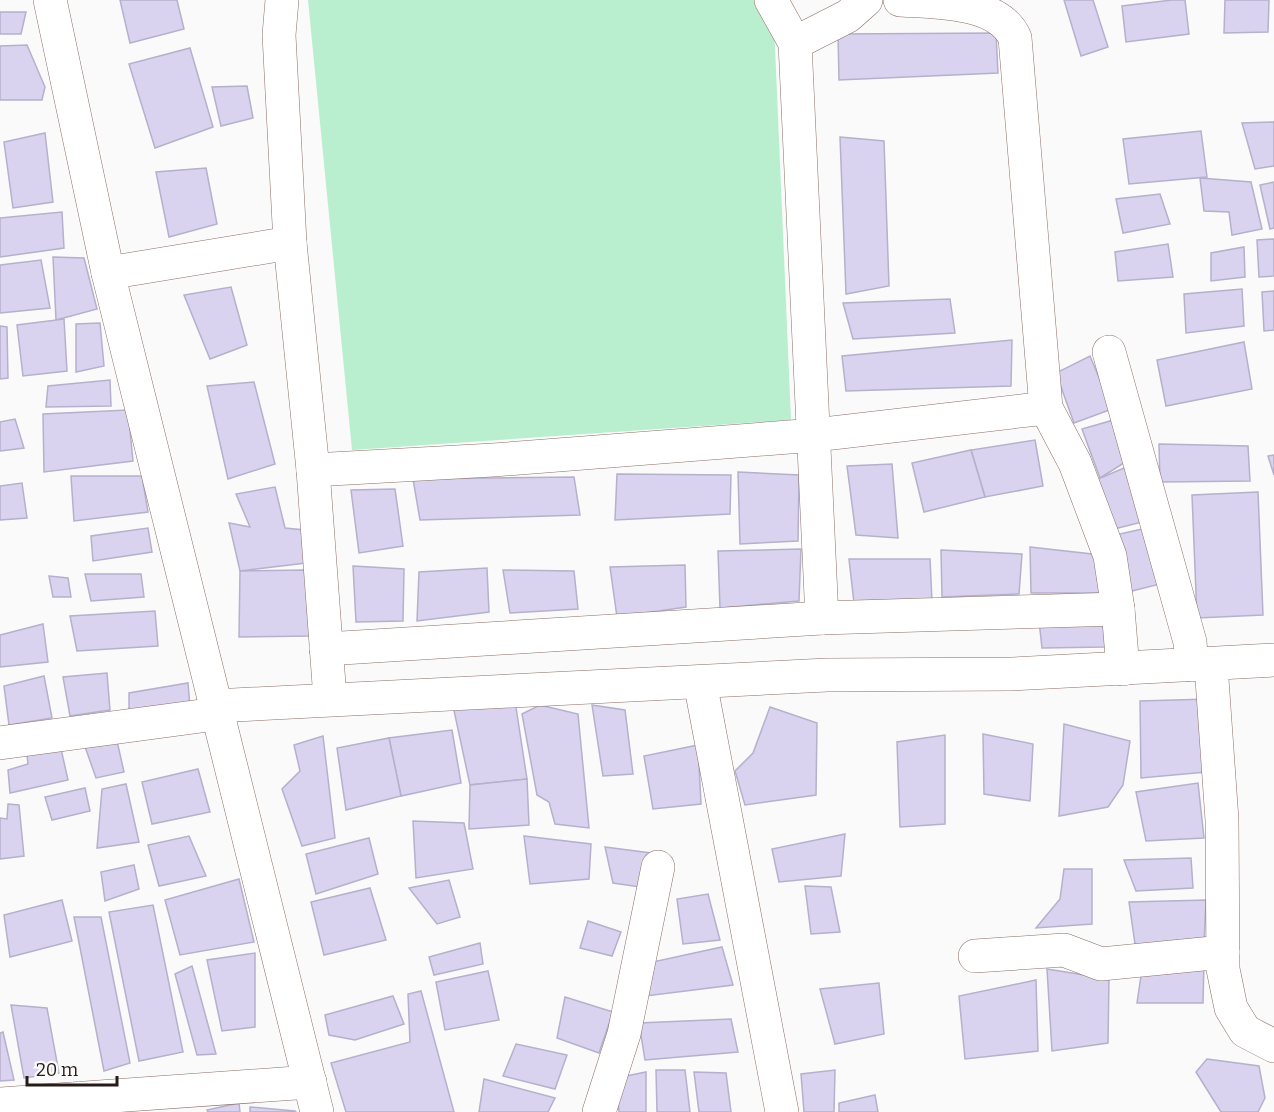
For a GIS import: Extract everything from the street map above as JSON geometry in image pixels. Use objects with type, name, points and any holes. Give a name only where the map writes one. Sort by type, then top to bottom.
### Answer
[{"type":"street","points":[[0,1104],[313,1097],[108,273],[50,0]]},
{"type":"street","points":[[282,0],[279,35],[290,243],[313,470],[330,698]]},
{"type":"street","points":[[771,0],[795,43],[822,618]]},
{"type":"street","points":[[795,43],[848,16],[866,0]]},
{"type":"street","points":[[900,0],[945,3],[995,14],[1010,27],[1015,38],[1046,408],[1076,463],[1110,556],[1118,609],[1123,669]]},
{"type":"street","points":[[108,273],[290,243]]},
{"type":"street","points":[[1109,352],[1190,642],[1201,665],[1222,820],[1223,969],[1231,1008],[1245,1031],[1274,1046]]},
{"type":"street","points":[[313,470],[493,460],[815,435],[1046,408]]},
{"type":"street","points":[[326,649],[822,618],[1118,609]]},
{"type":"street","points":[[0,743],[215,710],[330,698],[521,692],[827,675],[1012,674],[1274,660]]},
{"type":"street","points":[[700,682],[782,1112]]},
{"type":"street","points":[[599,1112],[624,1034],[658,867]]},
{"type":"street","points":[[975,956],[1064,950],[1101,964],[1223,952]]},
{"type":"green space","points":[[308,0],[773,0],[791,420],[352,450]]},
{"type":"building","points":[[120,0],[177,0],[184,29],[130,43]]},
{"type":"building","points":[[1064,0],[1093,0],[1108,47],[1081,56]]},
{"type":"building","points":[[1185,0],[1189,34],[1126,42],[1122,6]]},
{"type":"building","points":[[1225,0],[1269,0],[1268,32],[1224,33]]},
{"type":"building","points":[[0,12],[26,12],[21,34],[0,34]]},
{"type":"building","points":[[996,33],[998,73],[839,80],[838,34]]},
{"type":"building","points":[[27,45],[45,87],[42,100],[0,100],[0,46]]},
{"type":"building","points":[[190,48],[213,127],[155,148],[129,64]]},
{"type":"building","points":[[247,86],[253,118],[221,126],[212,87]]},
{"type":"building","points":[[1274,122],[1274,166],[1255,169],[1242,123]]},
{"type":"building","points":[[1201,131],[1207,177],[1129,184],[1123,139]]},
{"type":"building","points":[[45,133],[53,202],[13,208],[4,142]]},
{"type":"building","points":[[840,137],[884,141],[889,286],[846,294]]},
{"type":"building","points":[[206,168],[217,224],[169,237],[156,172]]},
{"type":"building","points":[[1200,178],[1251,182],[1262,229],[1232,235],[1229,212],[1204,211]]},
{"type":"building","points":[[1274,182],[1274,228],[1270,229],[1260,185]]},
{"type":"building","points":[[1160,194],[1170,224],[1123,233],[1116,199]]},
{"type":"building","points":[[62,212],[64,248],[0,257],[0,218]]},
{"type":"building","points":[[1274,239],[1274,276],[1259,277],[1257,240]]},
{"type":"building","points":[[1168,244],[1173,277],[1118,281],[1115,252]]},
{"type":"building","points":[[1244,247],[1245,277],[1211,281],[1211,253]]},
{"type":"building","points":[[53,257],[84,258],[97,309],[56,320]]},
{"type":"building","points":[[41,260],[50,308],[0,313],[0,265]]},
{"type":"building","points":[[231,287],[247,345],[210,359],[184,295]]},
{"type":"building","points":[[1242,289],[1244,326],[1186,333],[1184,294]]},
{"type":"building","points":[[1274,291],[1274,330],[1264,331],[1262,292]]},
{"type":"building","points":[[950,299],[955,333],[853,339],[843,303]]},
{"type":"building","points":[[64,319],[67,371],[23,376],[17,325]]},
{"type":"building","points":[[100,323],[104,366],[76,372],[76,324]]},
{"type":"building","points":[[0,326],[7,327],[8,378],[0,379]]},
{"type":"building","points":[[1012,340],[1011,386],[846,391],[842,356]]},
{"type":"building","points":[[1244,342],[1252,389],[1166,406],[1157,360]]},
{"type":"building","points":[[1090,356],[1112,409],[1074,423],[1056,373]]},
{"type":"building","points":[[110,380],[111,406],[46,407],[48,386]]},
{"type":"building","points":[[254,382],[275,464],[228,479],[207,386]]},
{"type":"building","points":[[128,410],[133,461],[44,472],[43,414]]},
{"type":"building","points":[[15,419],[24,448],[0,451],[0,422]]},
{"type":"building","points":[[1117,419],[1132,458],[1100,478],[1082,429]]},
{"type":"building","points":[[1035,440],[1043,486],[985,497],[971,450]]},
{"type":"building","points":[[1159,444],[1248,446],[1250,481],[1160,482]]},
{"type":"building","points":[[971,450],[985,497],[924,512],[912,463]]},
{"type":"building","points":[[1274,455],[1274,475],[1268,456]]},
{"type":"building","points":[[892,464],[898,538],[856,535],[847,466]]},
{"type":"building","points":[[1131,465],[1146,521],[1106,531],[1091,482]]},
{"type":"building","points":[[738,472],[799,475],[798,541],[740,544]]},
{"type":"building","points":[[617,474],[731,475],[730,514],[615,520]]},
{"type":"building","points":[[71,476],[142,476],[148,512],[74,521]]},
{"type":"building","points":[[574,477],[580,515],[420,520],[413,479]]},
{"type":"building","points":[[22,483],[27,518],[0,520],[0,486]]},
{"type":"building","points":[[275,487],[285,528],[305,530],[306,563],[240,571],[229,523],[250,527],[236,494]]},
{"type":"building","points":[[395,489],[403,546],[359,553],[351,490]]},
{"type":"building","points":[[1258,492],[1263,615],[1197,618],[1192,495]]},
{"type":"building","points":[[148,528],[152,552],[93,561],[91,536]]},
{"type":"building","points":[[1147,528],[1160,584],[1120,594],[1115,535]]},
{"type":"building","points":[[1030,547],[1101,555],[1103,593],[1031,593]]},
{"type":"building","points":[[801,549],[799,601],[720,608],[718,551]]},
{"type":"building","points":[[941,550],[1022,554],[1019,594],[942,597]]},
{"type":"building","points":[[849,559],[930,559],[932,601],[854,603]]},
{"type":"building","points":[[685,565],[686,607],[617,617],[610,567]]},
{"type":"building","points":[[353,566],[404,569],[403,621],[356,622]]},
{"type":"building","points":[[487,568],[489,612],[417,621],[419,572]]},
{"type":"building","points":[[305,570],[311,636],[239,637],[240,571]]},
{"type":"building","points":[[503,570],[574,571],[578,609],[510,613]]},
{"type":"building","points":[[85,574],[141,574],[144,597],[91,601]]},
{"type":"building","points":[[49,576],[68,578],[71,597],[53,597]]},
{"type":"building","points":[[155,611],[158,646],[77,651],[70,616]]},
{"type":"building","points":[[1107,619],[1105,647],[1042,648],[1039,621]]},
{"type":"building","points":[[43,624],[48,662],[0,667],[0,635]]},
{"type":"building","points":[[107,673],[110,710],[70,716],[63,677]]},
{"type":"building","points":[[44,676],[52,718],[9,725],[4,686]]},
{"type":"building","points":[[188,683],[190,707],[129,714],[129,693]]},
{"type":"building","points":[[1208,699],[1206,772],[1141,778],[1140,701]]},
{"type":"building","points":[[515,701],[527,779],[470,785],[453,706]]},
{"type":"building","points":[[540,705],[578,714],[589,828],[555,824],[549,802],[537,795],[522,714]]},
{"type":"building","points":[[592,705],[625,710],[633,774],[603,776]]},
{"type":"building","points":[[770,707],[817,723],[816,795],[745,805],[735,771],[753,753]]},
{"type":"building","points":[[1064,724],[1130,741],[1123,785],[1108,807],[1059,816]]},
{"type":"building","points":[[452,730],[461,783],[401,796],[389,738]]},
{"type":"building","points":[[115,732],[124,772],[96,778],[82,738]]},
{"type":"building","points":[[983,734],[1033,744],[1030,801],[984,794]]},
{"type":"building","points":[[945,735],[945,824],[900,827],[897,742]]},
{"type":"building","points":[[323,736],[335,838],[302,846],[282,789],[300,771],[294,745]]},
{"type":"building","points":[[389,738],[401,796],[346,810],[337,748]]},
{"type":"building","points":[[59,740],[68,780],[10,793],[8,770],[28,764],[26,745]]},
{"type":"building","points":[[698,745],[701,804],[653,809],[644,756]]},
{"type":"building","points":[[198,769],[210,812],[152,824],[142,782]]},
{"type":"building","points":[[527,779],[529,825],[469,829],[470,785]]},
{"type":"building","points":[[1198,783],[1204,838],[1146,841],[1136,792]]},
{"type":"building","points":[[126,784],[139,842],[97,848],[102,789]]},
{"type":"building","points":[[85,788],[90,811],[52,820],[45,797]]},
{"type":"building","points":[[8,804],[19,805],[24,856],[0,859],[0,818],[7,819]]},
{"type":"building","points":[[413,821],[464,823],[473,869],[416,878]]},
{"type":"building","points":[[845,834],[841,876],[779,882],[772,849]]},
{"type":"building","points":[[189,836],[206,876],[159,886],[148,845]]},
{"type":"building","points":[[524,836],[591,844],[589,879],[530,884]]},
{"type":"building","points":[[369,838],[378,874],[316,894],[306,854]]},
{"type":"building","points":[[605,847],[651,853],[647,888],[613,883]]},
{"type":"building","points":[[1191,858],[1193,888],[1136,891],[1124,860]]},
{"type":"building","points":[[134,865],[139,889],[105,901],[101,872]]},
{"type":"building","points":[[1064,869],[1092,869],[1092,924],[1036,928],[1060,899]]},
{"type":"building","points":[[239,879],[254,942],[180,955],[165,900]]},
{"type":"building","points":[[449,880],[460,917],[437,924],[409,888]]},
{"type":"building","points":[[805,886],[831,887],[840,932],[811,934]]},
{"type":"building","points":[[370,888],[386,940],[324,955],[311,902]]},
{"type":"building","points":[[708,894],[720,940],[683,944],[677,899]]},
{"type":"building","points":[[62,900],[72,941],[10,957],[4,915]]},
{"type":"building","points":[[1206,900],[1204,944],[1136,951],[1129,902]]},
{"type":"building","points":[[153,905],[183,1052],[139,1061],[109,912]]},
{"type":"building","points":[[74,917],[101,917],[130,1063],[104,1071]]},
{"type":"building","points":[[588,921],[621,932],[612,956],[580,948]]},
{"type":"building","points":[[480,943],[483,964],[434,975],[429,957]]},
{"type":"building","points":[[722,947],[733,985],[646,996],[648,963]]},
{"type":"building","points":[[255,953],[255,1027],[222,1031],[207,960]]},
{"type":"building","points":[[1204,962],[1203,1003],[1137,1003],[1142,969]]},
{"type":"building","points":[[192,966],[216,1054],[197,1055],[175,974]]},
{"type":"building","points":[[1047,969],[1109,979],[1108,1043],[1052,1051]]},
{"type":"building","points":[[488,971],[499,1020],[445,1030],[436,982]]},
{"type":"building","points":[[1036,980],[1038,1051],[965,1059],[959,996]]},
{"type":"building","points":[[879,983],[884,1034],[835,1044],[820,989]]},
{"type":"building","points":[[421,991],[454,1112],[346,1112],[331,1063],[410,1042],[408,994]]},
{"type":"building","points":[[393,996],[404,1024],[355,1040],[329,1035],[325,1015]]},
{"type":"building","points":[[565,997],[613,1012],[599,1053],[557,1038]]},
{"type":"building","points":[[11,1005],[47,1008],[59,1073],[24,1078]]},
{"type":"building","points":[[731,1019],[738,1052],[645,1060],[639,1023]]},
{"type":"building","points":[[3,1032],[14,1080],[0,1081],[0,1033]]},
{"type":"building","points":[[516,1044],[567,1055],[555,1089],[503,1076]]},
{"type":"building","points":[[1207,1059],[1259,1066],[1265,1098],[1258,1112],[1221,1112],[1196,1072]]},
{"type":"building","points":[[656,1070],[685,1070],[690,1112],[657,1112]]},
{"type":"building","points":[[835,1070],[834,1112],[804,1112],[801,1074]]},
{"type":"building","points":[[646,1072],[646,1112],[619,1112],[616,1078]]},
{"type":"building","points":[[694,1072],[726,1073],[731,1112],[699,1112]]},
{"type":"building","points":[[484,1079],[555,1098],[548,1112],[479,1112]]},
{"type":"building","points":[[875,1095],[878,1112],[839,1112],[839,1103]]},
{"type":"building","points":[[239,1103],[240,1112],[208,1112],[207,1110]]},
{"type":"building","points":[[250,1107],[295,1111],[296,1112],[250,1112]]}]
